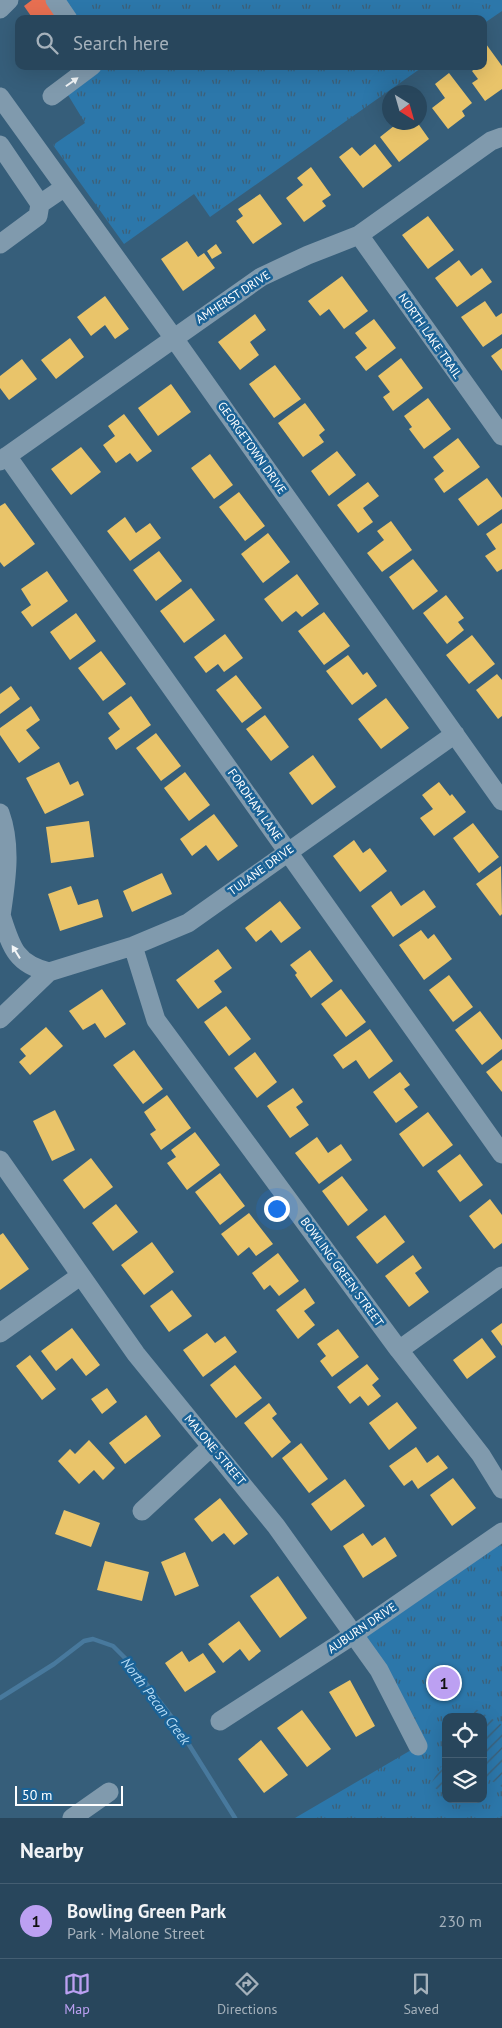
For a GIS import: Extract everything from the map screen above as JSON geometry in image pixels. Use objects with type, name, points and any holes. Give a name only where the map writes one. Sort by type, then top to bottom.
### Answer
[{"type":"street","points":[[0,9],[9,0]]},
{"type":"street","points":[[56,0],[65,15]]},
{"type":"street","points":[[52,96],[87,70]]},
{"type":"street","name":"GEORGETOWN DRIVE","points":[[0,97],[173,337],[502,801]]},
{"type":"street","points":[[0,244],[38,216],[40,204],[2,148],[26,133]]},
{"type":"street","name":"AMHERST DRIVE","points":[[4,458],[173,337],[261,277],[308,255],[359,235],[491,141],[502,137]]},
{"type":"street","points":[[40,204],[65,186]]},
{"type":"street","name":"NORTH LAKE TRAIL","points":[[359,235],[502,436]]},
{"type":"street","name":"FORDHAM LANE","points":[[4,458],[502,1154]]},
{"type":"street","name":"TULANE DRIVE","points":[[0,1019],[49,972],[133,946],[188,923],[287,851],[455,734]]},
{"type":"street","points":[[0,813],[4,826],[7,862],[1,919],[18,957],[32,968],[49,972]]},
{"type":"street","name":"BOWLING GREEN STREET","points":[[133,946],[156,1020],[399,1350],[481,1455],[502,1489]]},
{"type":"street","name":"MALONE STREET","points":[[0,1160],[136,1354],[276,1526],[354,1635],[393,1695],[418,1746]]},
{"type":"street","points":[[0,1333],[80,1276]]},
{"type":"street","points":[[399,1350],[502,1276]]},
{"type":"street","points":[[142,1511],[211,1447]]},
{"type":"street","name":"AUBURN DRIVE","points":[[220,1721],[354,1635],[502,1532]]},
{"type":"street","points":[[72,1818],[109,1792]]},
{"type":"green space","points":[[61,0],[502,0],[502,11],[487,21],[487,15],[72,15]]},
{"type":"green space","points":[[99,70],[418,70],[397,85],[382,85],[382,96],[210,217],[194,194],[124,244],[53,145],[85,123],[68,95]]},
{"type":"green space","points":[[502,1532],[502,1818],[295,1818],[418,1746],[353,1635]]},
{"type":"green space","points":[[476,1709],[482,1713],[474,1713]]},
{"type":"green space","points":[[487,1716],[502,1725],[502,1787],[487,1778]]},
{"type":"green space","points":[[442,1766],[442,1792],[430,1785]]},
{"type":"building: Homes","points":[[487,45],[502,66],[502,89],[485,101],[472,83],[478,79],[472,71],[487,70]]},
{"type":"building: Homes","points":[[449,73],[472,103],[462,111],[465,116],[448,129],[432,108],[445,98],[435,84]]},
{"type":"building: Homes","points":[[389,130],[423,130],[429,139],[399,162],[380,137]]},
{"type":"building: Homes","points":[[375,144],[392,166],[363,188],[339,157],[352,147],[360,156]]},
{"type":"building: Homes","points":[[311,167],[331,195],[322,201],[326,206],[304,222],[286,198],[303,185],[297,178]]},
{"type":"building: Homes","points":[[260,194],[282,224],[253,244],[236,221],[243,216],[238,209]]},
{"type":"building: Homes","points":[[428,216],[454,250],[428,269],[402,235]]},
{"type":"building: Homes","points":[[187,241],[198,257],[204,253],[215,268],[183,291],[161,259]]},
{"type":"building: Homes","points":[[216,244],[222,253],[212,259],[207,251]]},
{"type":"building: Homes","points":[[459,260],[471,276],[482,268],[492,282],[457,307],[435,278]]},
{"type":"building: Homes","points":[[342,276],[368,311],[344,329],[329,309],[320,316],[308,301]]},
{"type":"building: Homes","points":[[105,296],[129,329],[115,339],[105,325],[91,336],[77,317]]},
{"type":"building: Homes","points":[[485,301],[496,317],[502,313],[502,334],[483,347],[461,317]]},
{"type":"building: Homes","points":[[255,314],[266,330],[250,342],[259,355],[240,370],[218,342]]},
{"type":"building: Homes","points":[[374,319],[396,348],[366,371],[355,357],[367,348],[355,333]]},
{"type":"building: Homes","points":[[70,338],[84,357],[56,379],[41,360]]},
{"type":"building: Homes","points":[[502,348],[502,371],[491,356]]},
{"type":"building: Homes","points":[[401,358],[423,388],[393,411],[383,397],[390,392],[378,376]]},
{"type":"building: Homes","points":[[22,359],[37,379],[9,400],[0,388],[0,376]]},
{"type":"building: Homes","points":[[275,365],[301,399],[274,418],[249,384]]},
{"type":"building: Homes","points":[[171,384],[191,412],[158,436],[138,408]]},
{"type":"building: Homes","points":[[428,398],[451,429],[424,449],[409,429],[412,427],[404,416]]},
{"type":"building: Homes","points":[[305,403],[325,430],[319,435],[324,442],[303,457],[278,423]]},
{"type":"building: Homes","points":[[124,414],[152,451],[137,462],[130,453],[116,463],[103,445],[115,436],[108,426]]},
{"type":"building: Homes","points":[[458,438],[480,467],[444,493],[434,479],[444,471],[433,457]]},
{"type":"building: Homes","points":[[81,447],[101,472],[71,495],[51,469]]},
{"type":"building: Homes","points":[[337,451],[356,475],[329,496],[311,471]]},
{"type":"building: Homes","points":[[210,454],[233,485],[214,499],[191,468]]},
{"type":"building: Homes","points":[[487,478],[502,498],[502,509],[478,526],[458,499]]},
{"type":"building: Homes","points":[[368,482],[379,496],[363,508],[373,522],[358,533],[337,505]]},
{"type":"building: Homes","points":[[239,492],[265,526],[245,541],[219,507]]},
{"type":"building: Homes","points":[[5,503],[35,544],[4,567],[0,562],[0,506]]},
{"type":"building: Homes","points":[[125,517],[136,533],[150,523],[161,538],[130,561],[107,531]]},
{"type":"building: Homes","points":[[391,521],[412,550],[382,572],[367,553],[384,540],[377,531]]},
{"type":"building: Homes","points":[[502,523],[502,569],[497,572],[485,556],[496,549],[486,534]]},
{"type":"building: Homes","points":[[268,533],[290,562],[263,583],[241,554]]},
{"type":"building: Homes","points":[[159,551],[182,581],[156,601],[133,570]]},
{"type":"building: Homes","points":[[413,559],[438,591],[413,610],[389,577]]},
{"type":"building: Homes","points":[[47,571],[68,601],[32,627],[21,612],[31,605],[21,589]]},
{"type":"building: Homes","points":[[297,574],[319,604],[302,617],[296,611],[282,622],[264,599]]},
{"type":"building: Homes","points":[[191,588],[215,620],[184,643],[160,611]]},
{"type":"building: Homes","points":[[446,595],[464,618],[458,622],[464,630],[447,644],[423,613]]},
{"type":"building: Homes","points":[[324,612],[350,646],[324,665],[298,631]]},
{"type":"building: Homes","points":[[76,613],[96,641],[70,660],[50,632]]},
{"type":"building: Homes","points":[[225,634],[243,658],[224,672],[218,664],[206,673],[194,657]]},
{"type":"building: Homes","points":[[472,635],[495,664],[469,684],[446,655]]},
{"type":"building: Homes","points":[[101,651],[126,684],[103,701],[78,668]]},
{"type":"building: Homes","points":[[348,655],[363,675],[367,672],[377,686],[352,705],[326,671]]},
{"type":"building: Homes","points":[[497,674],[502,680],[502,716],[498,719],[476,690]]},
{"type":"building: Homes","points":[[236,675],[262,708],[242,723],[216,690]]},
{"type":"building: Homes","points":[[11,686],[20,699],[0,714],[0,694]]},
{"type":"building: Homes","points":[[131,696],[151,725],[116,750],[108,738],[120,729],[108,713]]},
{"type":"building: Homes","points":[[386,698],[409,728],[381,749],[358,719]]},
{"type":"building: Homes","points":[[31,706],[40,720],[26,730],[40,748],[19,763],[0,735],[0,728]]},
{"type":"building: Homes","points":[[265,715],[289,747],[271,761],[246,729]]},
{"type":"building: Homes","points":[[156,733],[181,766],[161,781],[136,748]]},
{"type":"building: Homes","points":[[313,755],[336,787],[312,805],[289,773]]},
{"type":"building: Homes","points":[[59,762],[70,785],[78,781],[84,795],[45,814],[26,778]]},
{"type":"building: Homes","points":[[185,772],[210,805],[189,821],[164,788]]},
{"type":"building: Homes","points":[[439,782],[450,796],[452,794],[466,812],[434,836],[420,818],[433,809],[422,795]]},
{"type":"building: Homes","points":[[214,814],[238,846],[218,861],[206,845],[192,856],[180,839]]},
{"type":"building: Homes","points":[[89,821],[94,857],[51,863],[46,827]]},
{"type":"building: Homes","points":[[473,823],[499,857],[479,873],[453,838]]},
{"type":"building: Homes","points":[[354,840],[363,853],[370,848],[387,871],[360,892],[333,856]]},
{"type":"building: Homes","points":[[501,866],[502,914],[500,916],[476,884]]},
{"type":"building: Homes","points":[[162,873],[172,894],[132,912],[123,891]]},
{"type":"building: Homes","points":[[71,886],[78,905],[98,899],[103,917],[60,931],[48,894]]},
{"type":"building: Homes","points":[[424,890],[436,907],[393,937],[371,906],[391,891],[401,906]]},
{"type":"building: Homes","points":[[280,901],[301,928],[281,943],[271,930],[256,942],[245,928]]},
{"type":"building: Homes","points":[[421,930],[428,939],[434,934],[452,959],[424,980],[399,945]]},
{"type":"building: Homes","points":[[218,949],[232,968],[214,981],[222,992],[198,1009],[176,980]]},
{"type":"building: Homes","points":[[310,950],[333,981],[311,998],[295,975],[297,973],[290,965]]},
{"type":"building: Homes","points":[[449,975],[473,1007],[453,1022],[429,990]]},
{"type":"building: Homes","points":[[102,989],[126,1024],[105,1038],[95,1023],[83,1030],[69,1011]]},
{"type":"building: Homes","points":[[341,989],[366,1022],[346,1037],[321,1004]]},
{"type":"building: Homes","points":[[226,1006],[251,1039],[229,1056],[204,1022]]},
{"type":"building: Homes","points":[[480,1011],[502,1040],[502,1049],[482,1065],[455,1030]]},
{"type":"building: Homes","points":[[46,1027],[63,1046],[30,1075],[19,1062],[26,1056],[20,1049]]},
{"type":"building: Homes","points":[[370,1029],[393,1061],[369,1079],[356,1060],[343,1069],[333,1055]]},
{"type":"building: Homes","points":[[134,1050],[163,1089],[143,1104],[113,1065]]},
{"type":"building: Homes","points":[[255,1052],[277,1082],[257,1098],[234,1068]]},
{"type":"building: Homes","points":[[502,1060],[502,1092],[486,1072]]},
{"type":"building: Homes","points":[[400,1072],[410,1085],[404,1089],[418,1107],[396,1123],[373,1092]]},
{"type":"building: Homes","points":[[293,1088],[303,1102],[296,1107],[309,1125],[290,1138],[267,1106]]},
{"type":"building: Homes","points":[[167,1095],[191,1128],[161,1150],[150,1134],[156,1130],[144,1112]]},
{"type":"building: Homes","points":[[55,1110],[75,1150],[52,1161],[33,1121]]},
{"type":"building: Homes","points":[[428,1112],[453,1145],[423,1167],[399,1134]]},
{"type":"building: Homes","points":[[195,1132],[220,1165],[187,1190],[167,1163],[176,1157],[171,1150]]},
{"type":"building: Homes","points":[[317,1137],[328,1153],[341,1144],[352,1160],[319,1184],[295,1153]]},
{"type":"building: Homes","points":[[460,1154],[483,1185],[460,1202],[437,1171]]},
{"type":"building: Homes","points":[[91,1158],[113,1187],[84,1209],[63,1180]]},
{"type":"building: Homes","points":[[220,1173],[245,1206],[220,1225],[195,1192]]},
{"type":"building: Homes","points":[[342,1176],[368,1210],[348,1226],[322,1191]]},
{"type":"building: Homes","points":[[490,1199],[502,1215],[502,1243],[494,1249],[469,1216]]},
{"type":"building: Homes","points":[[116,1204],[138,1232],[113,1251],[92,1223]]},
{"type":"building: Homes","points":[[249,1213],[273,1244],[256,1256],[249,1247],[238,1256],[221,1234]]},
{"type":"building: Homes","points":[[385,1215],[405,1242],[377,1264],[356,1237]]},
{"type":"building: Homes","points":[[3,1233],[29,1269],[0,1290],[0,1235]]},
{"type":"building: Homes","points":[[152,1242],[174,1272],[144,1295],[121,1265]]},
{"type":"building: Homes","points":[[278,1253],[299,1281],[279,1296],[270,1285],[264,1290],[252,1273]]},
{"type":"building: Homes","points":[[413,1255],[422,1268],[415,1273],[429,1292],[409,1307],[385,1276]]},
{"type":"building: Homes","points":[[305,1288],[315,1303],[304,1311],[315,1325],[298,1339],[276,1310]]},
{"type":"building: Homes","points":[[172,1290],[192,1316],[169,1332],[150,1306]]},
{"type":"building: Homes","points":[[502,1323],[502,1346],[491,1331]]},
{"type":"building: Homes","points":[[72,1328],[100,1365],[86,1376],[72,1358],[56,1371],[41,1351]]},
{"type":"building: Homes","points":[[338,1329],[359,1357],[332,1377],[320,1361],[326,1356],[317,1344]]},
{"type":"building: Homes","points":[[207,1333],[215,1343],[225,1336],[237,1352],[203,1377],[183,1350]]},
{"type":"building: Homes","points":[[482,1338],[496,1357],[467,1379],[453,1360]]},
{"type":"building: Homes","points":[[30,1355],[56,1389],[42,1400],[16,1366]]},
{"type":"building: Homes","points":[[367,1364],[379,1379],[372,1385],[381,1396],[368,1406],[360,1396],[350,1404],[337,1387]]},
{"type":"building: Homes","points":[[235,1365],[262,1398],[236,1418],[210,1385]]},
{"type":"building: Homes","points":[[107,1388],[117,1402],[102,1414],[91,1399]]},
{"type":"building: Homes","points":[[397,1402],[417,1428],[389,1450],[369,1423]]},
{"type":"building: Homes","points":[[269,1403],[277,1414],[272,1418],[291,1442],[272,1458],[244,1423]]},
{"type":"building: Homes","points":[[146,1415],[161,1436],[125,1464],[109,1443]]},
{"type":"building: Homes","points":[[89,1440],[115,1468],[103,1480],[94,1470],[79,1484],[58,1461],[70,1449],[75,1454]]},
{"type":"building: Homes","points":[[301,1443],[328,1479],[309,1493],[282,1458]]},
{"type":"building: Homes","points":[[416,1447],[427,1463],[438,1455],[448,1468],[418,1489],[412,1480],[404,1486],[389,1466]]},
{"type":"building: Homes","points":[[453,1478],[476,1508],[452,1526],[430,1495]]},
{"type":"building: Homes","points":[[345,1479],[365,1506],[331,1531],[311,1504]]},
{"type":"building: Homes","points":[[220,1498],[248,1534],[234,1545],[224,1533],[212,1542],[194,1519]]},
{"type":"building: Homes","points":[[64,1510],[100,1523],[91,1547],[55,1534]]},
{"type":"building: Homes","points":[[363,1533],[372,1546],[385,1537],[397,1556],[363,1578],[343,1546]]},
{"type":"building: Homes","points":[[185,1552],[199,1586],[175,1596],[161,1562]]},
{"type":"building: Homes","points":[[105,1561],[149,1572],[142,1601],[97,1590]]},
{"type":"building: Homes","points":[[278,1576],[307,1618],[280,1638],[250,1596]]},
{"type":"building: Homes","points":[[239,1621],[261,1651],[249,1661],[240,1649],[223,1663],[208,1644]]},
{"type":"building: Homes","points":[[182,1651],[189,1662],[203,1653],[216,1672],[185,1692],[165,1663]]},
{"type":"building: Homes","points":[[350,1680],[375,1726],[356,1737],[329,1692]]},
{"type":"building: Homes","points":[[302,1710],[331,1749],[307,1767],[277,1728]]},
{"type":"building: Homes","points":[[261,1740],[288,1775],[264,1793],[238,1759]]},
{"type":"building: Shops","points":[[32,0],[52,0],[62,15],[30,15],[24,6]]},
{"type":"waterway","name":"North Pecan Creek","points":[[0,1698],[54,1664],[84,1641],[93,1639],[113,1646],[132,1665],[171,1716],[235,1818]]},
{"type":"place","name":"Bowling Green Park","points":[[444,1683]]}]
